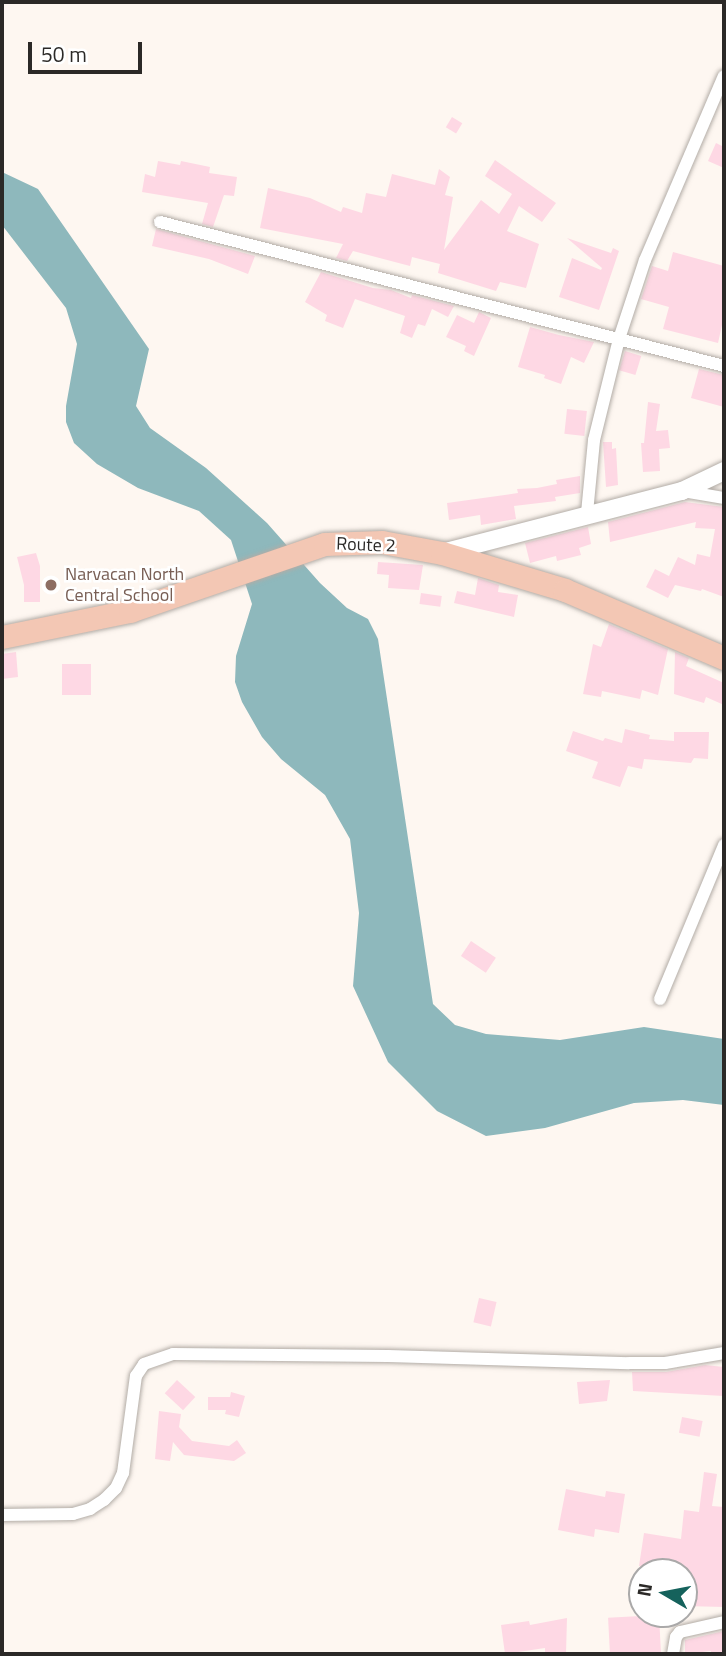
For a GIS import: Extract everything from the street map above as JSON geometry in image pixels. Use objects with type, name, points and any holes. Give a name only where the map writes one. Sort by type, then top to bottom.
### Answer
[{"type":"highway","name":"Route 2","points":[[2,637],[65,627],[130,611],[325,544],[382,542],[442,553],[565,590],[724,658]]},
{"type":"street","points":[[587,513],[594,440],[620,338],[645,260],[724,76]]},
{"type":"street","points":[[160,222],[724,366]]},
{"type":"street","points":[[442,553],[587,513],[682,491],[724,471]]},
{"type":"street","points":[[682,491],[724,498]]},
{"type":"street","points":[[660,999],[724,845]]},
{"type":"street","points":[[2,1515],[73,1514],[90,1509],[104,1500],[116,1488],[123,1473],[136,1376],[145,1364],[173,1354],[665,1363],[724,1353]]},
{"type":"street","points":[[673,1654],[676,1637],[680,1632],[724,1622]]},
{"type":"water","points":[[2,172],[38,189],[149,349],[136,406],[150,428],[206,468],[267,523],[320,583],[347,608],[368,619],[378,639],[433,1004],[455,1025],[486,1034],[560,1040],[644,1027],[724,1039],[724,1105],[683,1100],[634,1103],[545,1128],[486,1136],[437,1111],[388,1062],[353,986],[359,913],[350,839],[325,795],[281,759],[262,737],[242,702],[235,682],[236,656],[252,604],[231,540],[199,511],[138,488],[97,464],[74,443],[66,422],[66,406],[77,344],[66,308],[2,225]]},
{"type":"building","points":[[452,117],[462,123],[456,133],[446,127]]},
{"type":"building","points":[[716,143],[724,147],[724,168],[708,161]]},
{"type":"building","points":[[495,160],[556,203],[542,222],[519,206],[507,231],[539,244],[526,288],[500,282],[496,291],[438,273],[440,264],[412,257],[410,266],[353,251],[347,261],[336,258],[343,244],[260,228],[268,188],[310,198],[341,212],[343,207],[362,213],[366,193],[386,197],[392,174],[435,185],[439,169],[450,177],[445,195],[453,197],[444,250],[481,200],[499,214],[512,194],[485,176]]},
{"type":"building","points":[[158,161],[180,165],[181,161],[210,167],[209,173],[237,177],[234,196],[224,195],[213,227],[202,224],[208,203],[142,192],[145,174],[155,177]]},
{"type":"building","points":[[156,229],[255,256],[248,274],[209,259],[152,246]]},
{"type":"building","points":[[567,238],[611,253],[613,248],[619,251],[599,310],[559,297],[572,258],[601,270],[602,268]]},
{"type":"building","points":[[673,252],[724,266],[724,316],[718,343],[663,329],[669,307],[641,299],[652,266],[668,271]]},
{"type":"building","points":[[321,272],[373,288],[391,290],[411,298],[412,295],[454,306],[448,317],[432,309],[425,326],[418,324],[412,338],[400,333],[405,316],[355,299],[343,328],[325,321],[327,315],[305,302]]},
{"type":"building","points":[[479,312],[491,318],[474,356],[464,351],[466,346],[446,337],[457,315],[474,323]]},
{"type":"building","points":[[530,327],[594,342],[584,363],[571,357],[561,384],[544,378],[545,375],[518,367]]},
{"type":"building","points":[[625,351],[641,356],[635,375],[619,370]]},
{"type":"building","points":[[699,369],[724,375],[724,407],[691,398]]},
{"type":"building","points":[[648,402],[660,404],[656,431],[668,430],[670,448],[659,449],[660,471],[643,472],[641,443],[644,443]]},
{"type":"building","points":[[567,409],[587,411],[584,436],[564,434]]},
{"type":"building","points":[[603,442],[612,442],[612,449],[616,448],[618,485],[606,487]]},
{"type":"building","points":[[580,476],[580,493],[555,497],[556,501],[514,506],[516,519],[481,525],[480,515],[449,520],[447,503],[518,493],[517,489],[557,484],[556,480]]},
{"type":"building","points":[[685,502],[724,507],[724,597],[702,589],[701,591],[675,585],[668,598],[646,587],[655,569],[669,576],[678,557],[695,565],[697,554],[710,557],[715,529],[695,528],[696,522],[610,542],[608,522]]},
{"type":"building","points":[[588,527],[591,544],[579,548],[581,555],[557,561],[556,556],[530,563],[525,543]]},
{"type":"building","points":[[36,553],[40,566],[40,602],[24,602],[24,585],[17,557]]},
{"type":"building","points":[[378,562],[423,565],[419,590],[388,588],[389,575],[377,574]]},
{"type":"building","points":[[478,578],[499,585],[498,592],[518,595],[514,617],[454,603],[457,591],[475,595]]},
{"type":"building","points":[[421,593],[442,596],[440,607],[419,604]]},
{"type":"building","points":[[609,624],[668,649],[658,695],[642,690],[640,699],[602,691],[601,697],[583,694],[593,644],[601,647]]},
{"type":"building","points":[[16,652],[18,677],[2,679],[2,654]]},
{"type":"building","points":[[675,652],[689,658],[686,666],[724,683],[724,705],[706,697],[704,703],[674,694]]},
{"type":"building","points":[[62,664],[91,664],[91,695],[62,695]]},
{"type":"building","points":[[625,729],[650,735],[649,739],[674,741],[674,732],[709,732],[708,759],[694,758],[691,763],[644,759],[642,769],[628,766],[620,787],[592,778],[598,762],[566,751],[573,731],[603,741],[605,738],[622,743]]},
{"type":"building","points":[[471,941],[496,958],[486,973],[461,956]]},
{"type":"building","points":[[479,1298],[497,1302],[491,1326],[473,1322]]},
{"type":"building","points":[[705,1365],[724,1367],[724,1396],[633,1391],[632,1372],[666,1372]]},
{"type":"building","points":[[177,1380],[195,1397],[183,1410],[165,1393]]},
{"type":"building","points":[[610,1380],[607,1401],[579,1404],[577,1382]]},
{"type":"building","points":[[231,1392],[245,1396],[239,1417],[225,1414],[226,1410],[208,1410],[208,1397],[230,1397]]},
{"type":"building","points":[[159,1411],[181,1414],[179,1427],[192,1441],[229,1446],[237,1440],[246,1453],[234,1461],[184,1455],[173,1442],[170,1461],[155,1459]]},
{"type":"building","points":[[682,1417],[703,1421],[700,1437],[679,1433]]},
{"type":"building","points":[[704,1472],[717,1474],[712,1506],[724,1507],[724,1607],[698,1606],[698,1558],[640,1558],[644,1533],[681,1539],[684,1510],[699,1512]]},
{"type":"building","points":[[566,1489],[605,1497],[606,1491],[625,1494],[619,1533],[595,1529],[594,1537],[558,1530]]},
{"type":"building","points":[[628,1617],[628,1628],[660,1628],[661,1654],[610,1654],[608,1618]]},
{"type":"building","points":[[567,1618],[566,1654],[545,1654],[545,1648],[505,1654],[501,1625],[529,1621],[530,1625]]},
{"type":"building","points":[[724,1631],[724,1654],[711,1654],[711,1651],[685,1654],[685,1640]]},
{"type":"place","name":"Narvacan North Central School","points":[[51,585]]}]
